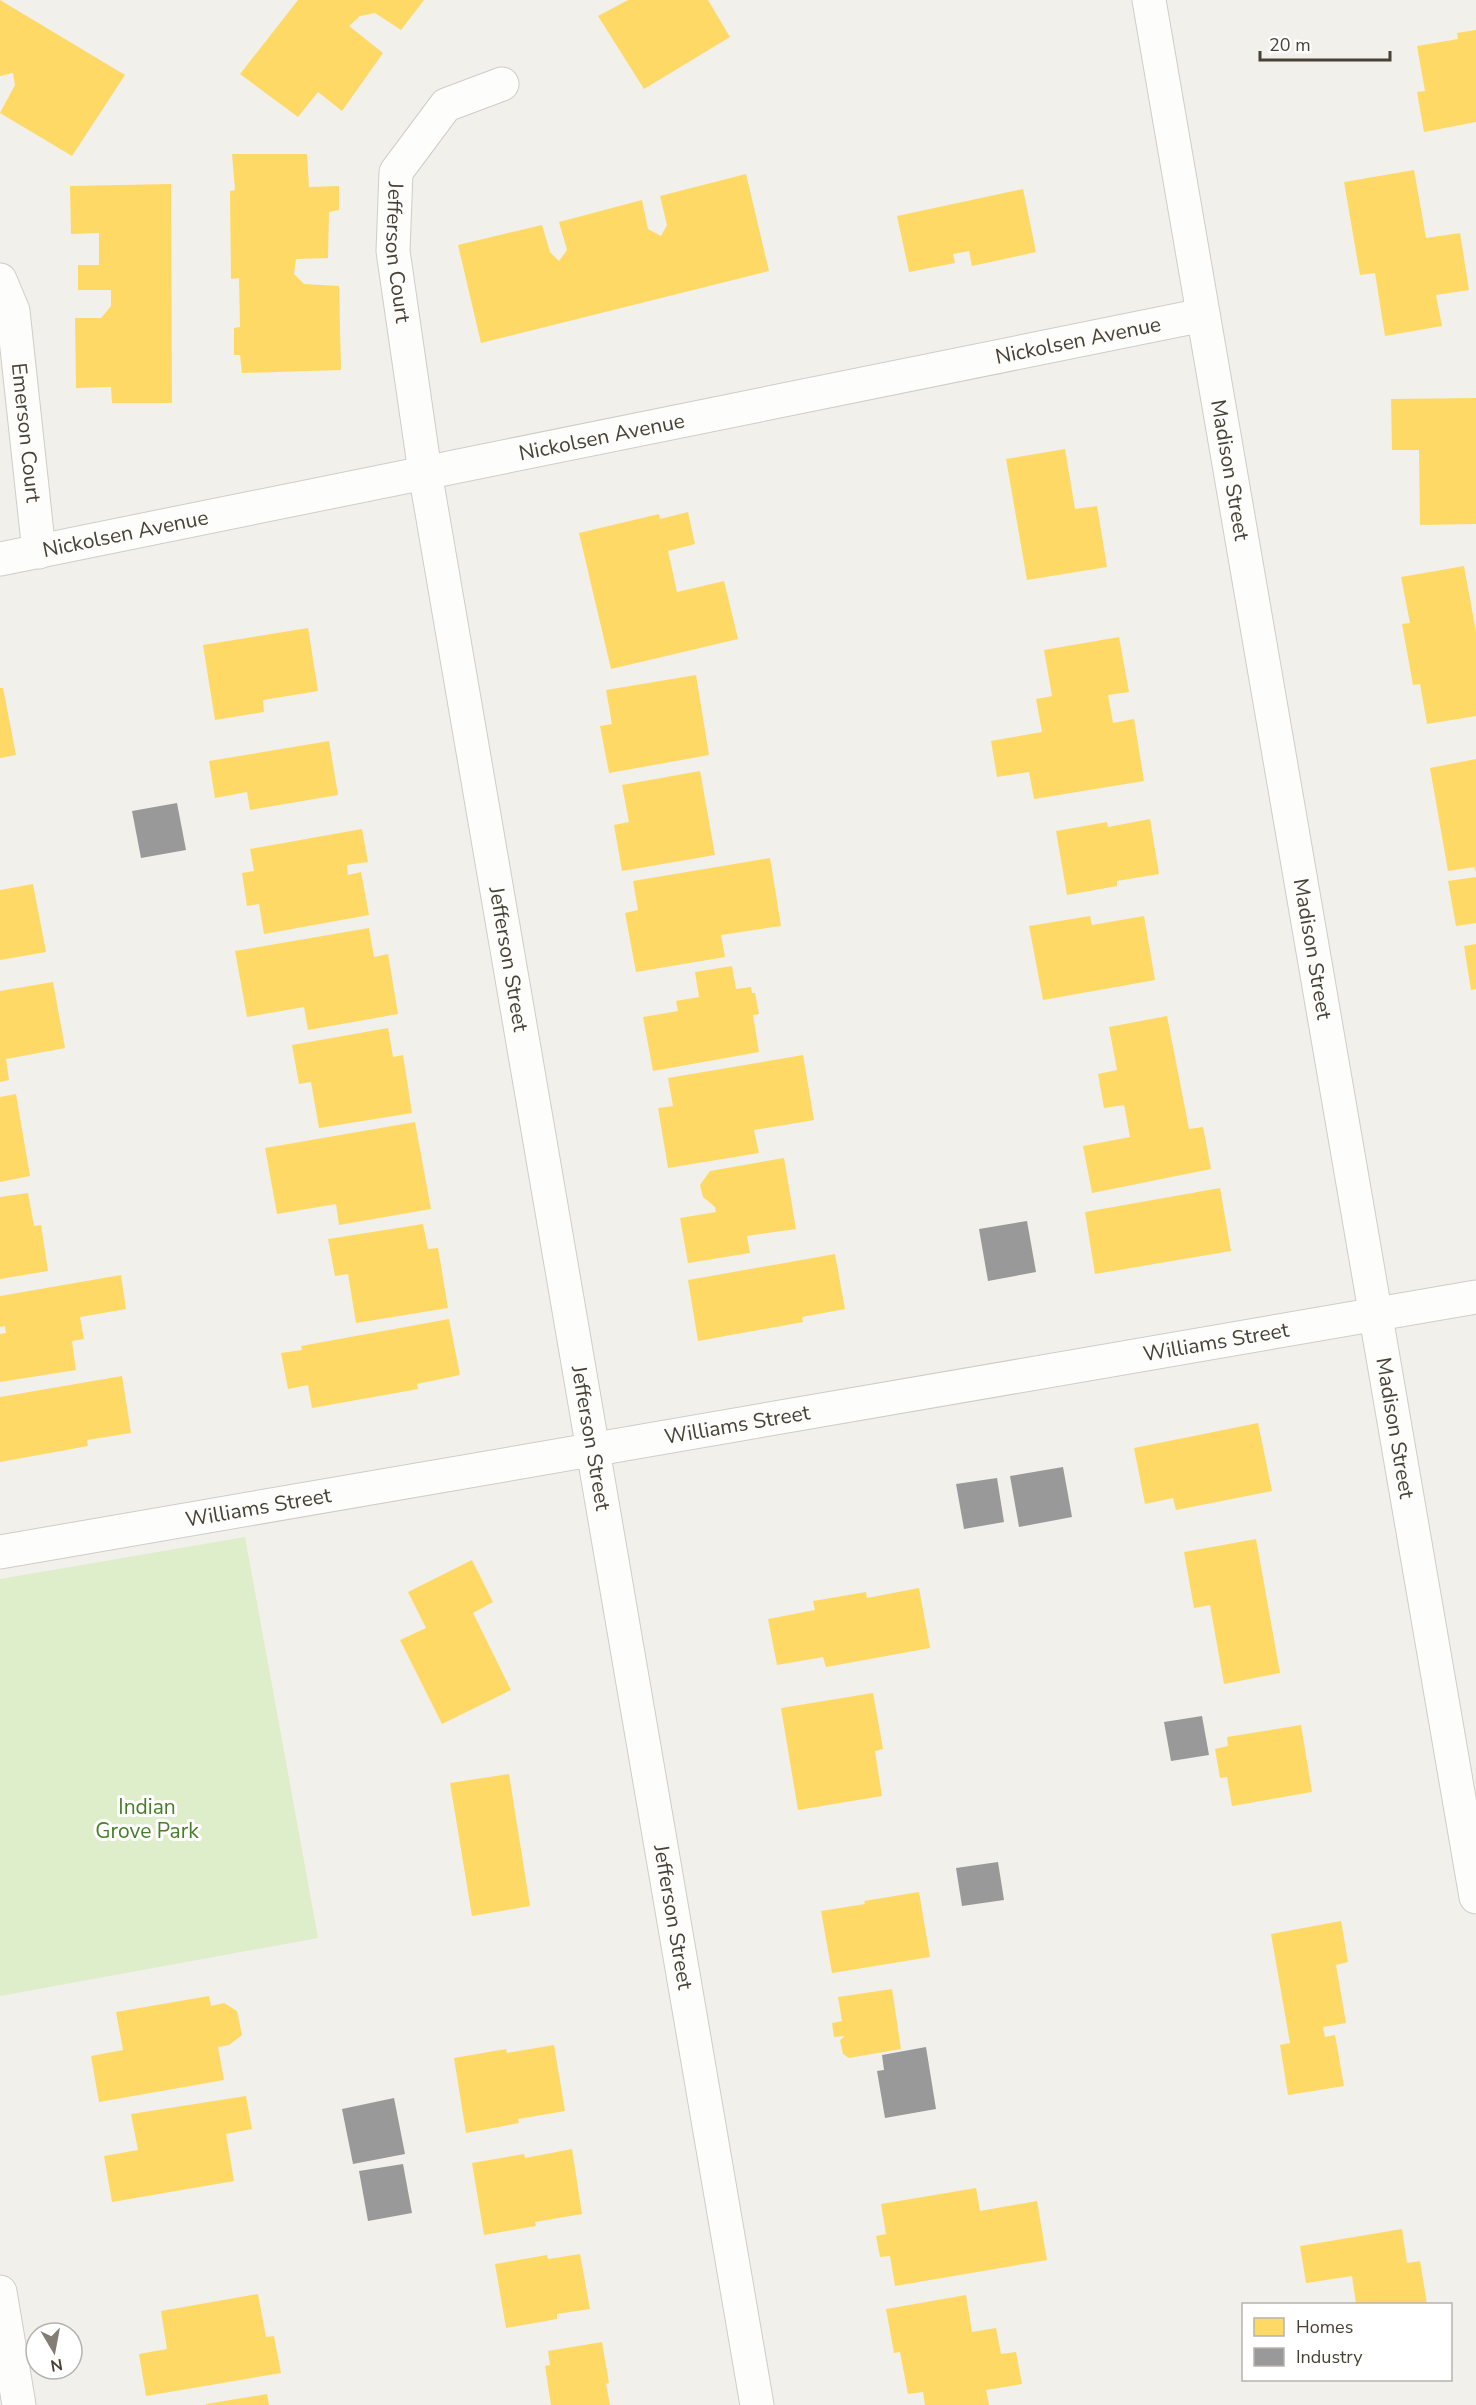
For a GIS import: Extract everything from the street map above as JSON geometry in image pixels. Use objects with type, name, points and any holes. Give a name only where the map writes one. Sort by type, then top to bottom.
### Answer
[{"type":"street","name":"Madison Street","points":[[1149,0],[1476,1897]]},
{"type":"street","name":"Jefferson Court","points":[[425,472],[393,251],[396,172],[446,105],[502,84]]},
{"type":"street","name":"Emerson Court","points":[[0,280],[13,311],[39,552]]},
{"type":"street","name":"Nickolsen Avenue","points":[[0,559],[1203,315]]},
{"type":"street","name":"Jefferson Street","points":[[425,472],[757,2405]]},
{"type":"street","name":"Williams Street","points":[[0,1552],[1476,1297]]},
{"type":"street","points":[[0,2292],[19,2405]]},
{"type":"green space","name":"Indian Grove Park","points":[[245,1537],[318,1938],[0,1996],[0,1579]]},
{"type":"building: Homes","points":[[0,0],[125,75],[72,156],[0,113],[15,85],[13,73],[0,76]]},
{"type":"building: Homes","points":[[298,0],[424,0],[401,30],[375,13],[360,16],[349,26],[383,53],[342,111],[318,92],[298,117],[240,74]]},
{"type":"building: Homes","points":[[628,0],[708,0],[730,37],[644,89],[598,16]]},
{"type":"building: Homes","points":[[1476,30],[1476,122],[1424,132],[1417,92],[1425,91],[1417,46],[1458,39],[1457,33]]},
{"type":"building: Homes","points":[[232,154],[307,154],[309,187],[339,186],[339,210],[329,212],[328,258],[296,259],[294,274],[304,284],[339,286],[341,370],[242,373],[240,355],[234,355],[234,328],[240,327],[239,278],[231,279],[230,191],[235,190]]},
{"type":"building: Homes","points":[[1414,170],[1426,238],[1460,233],[1469,290],[1436,295],[1442,326],[1385,336],[1375,273],[1360,275],[1344,182]]},
{"type":"building: Homes","points":[[746,174],[769,271],[481,343],[458,245],[542,225],[550,252],[559,261],[567,250],[559,222],[642,200],[648,229],[661,236],[667,225],[660,196]]},
{"type":"building: Homes","points":[[171,184],[172,403],[112,403],[111,387],[76,388],[75,318],[101,318],[111,306],[111,290],[78,290],[78,265],[99,265],[99,233],[71,234],[70,186]]},
{"type":"building: Homes","points":[[1023,189],[1036,252],[972,266],[969,251],[953,254],[955,263],[909,272],[897,216]]},
{"type":"building: Homes","points":[[1476,398],[1476,524],[1420,525],[1419,450],[1392,450],[1391,399]]},
{"type":"building: Homes","points":[[1065,449],[1075,509],[1097,506],[1107,567],[1027,580],[1006,459]]},
{"type":"building: Homes","points":[[688,512],[695,544],[668,551],[677,592],[724,581],[738,639],[611,669],[579,533],[659,514],[660,519]]},
{"type":"building: Homes","points":[[1464,566],[1476,632],[1476,716],[1427,724],[1420,684],[1413,685],[1402,624],[1410,623],[1401,577]]},
{"type":"building: Homes","points":[[308,628],[318,691],[263,700],[264,712],[215,720],[203,645]]},
{"type":"building: Homes","points":[[1119,637],[1129,692],[1108,695],[1113,723],[1134,719],[1144,781],[1034,799],[1029,772],[997,777],[991,741],[1042,732],[1036,699],[1052,696],[1044,650]]},
{"type":"building: Homes","points":[[696,675],[709,755],[609,773],[600,726],[612,724],[606,690]]},
{"type":"building: Homes","points":[[0,688],[3,688],[16,755],[0,758]]},
{"type":"building: Homes","points":[[329,741],[338,795],[250,810],[247,792],[215,798],[209,761]]},
{"type":"building: Homes","points":[[1476,759],[1476,872],[1474,867],[1448,871],[1430,768]]},
{"type":"building: Homes","points":[[700,771],[715,855],[622,871],[614,825],[629,822],[622,785]]},
{"type":"building: Homes","points":[[1150,819],[1159,874],[1117,881],[1117,886],[1067,895],[1056,831],[1107,822],[1108,827]]},
{"type":"building: Homes","points":[[362,829],[368,862],[347,865],[348,875],[361,872],[369,915],[264,934],[259,904],[247,906],[242,873],[254,871],[250,849]]},
{"type":"building: Homes","points":[[770,858],[781,926],[721,935],[725,957],[636,972],[625,913],[638,910],[633,881]]},
{"type":"building: Homes","points":[[1476,877],[1476,923],[1456,926],[1448,881]]},
{"type":"building: Homes","points":[[33,884],[46,952],[0,960],[0,890]]},
{"type":"building: Homes","points":[[1090,916],[1092,925],[1144,916],[1155,980],[1043,1000],[1029,926]]},
{"type":"building: Homes","points":[[369,928],[374,957],[388,954],[398,1014],[308,1030],[304,1007],[247,1017],[235,951]]},
{"type":"building: Homes","points":[[1476,944],[1476,989],[1471,990],[1464,946]]},
{"type":"building: Homes","points":[[732,966],[736,989],[751,987],[752,993],[755,993],[759,1014],[753,1015],[759,1052],[653,1071],[643,1017],[678,1011],[676,1001],[699,997],[695,972]]},
{"type":"building: Homes","points":[[53,982],[65,1048],[6,1059],[9,1080],[0,1082],[0,991]]},
{"type":"building: Homes","points":[[1167,1016],[1189,1129],[1203,1127],[1211,1169],[1092,1193],[1083,1146],[1130,1137],[1124,1105],[1104,1108],[1098,1074],[1117,1070],[1109,1027]]},
{"type":"building: Homes","points":[[388,1028],[393,1057],[403,1055],[412,1113],[319,1128],[311,1082],[299,1084],[292,1045]]},
{"type":"building: Homes","points":[[803,1055],[814,1120],[754,1130],[759,1153],[668,1168],[658,1108],[673,1106],[668,1078]]},
{"type":"building: Homes","points":[[16,1094],[30,1176],[0,1182],[0,1097]]},
{"type":"building: Homes","points":[[415,1122],[431,1209],[339,1225],[336,1204],[277,1214],[265,1148]]},
{"type":"building: Homes","points":[[784,1158],[796,1229],[747,1236],[750,1253],[688,1263],[680,1218],[716,1212],[715,1207],[703,1197],[700,1185],[710,1171]]},
{"type":"building: Homes","points":[[1220,1188],[1231,1251],[1095,1274],[1085,1212]]},
{"type":"building: Homes","points":[[28,1193],[34,1226],[41,1225],[48,1271],[0,1279],[0,1197]]},
{"type":"building: Homes","points":[[423,1224],[428,1249],[438,1248],[448,1308],[356,1323],[348,1274],[335,1276],[328,1239]]},
{"type":"building: Homes","points":[[835,1254],[845,1309],[802,1317],[803,1322],[698,1341],[688,1280]]},
{"type":"building: Homes","points":[[121,1275],[126,1309],[80,1317],[84,1339],[72,1341],[76,1370],[0,1382],[0,1334],[6,1333],[5,1326],[0,1327],[0,1296]]},
{"type":"building: Homes","points":[[449,1319],[460,1375],[417,1384],[418,1389],[312,1408],[308,1385],[288,1389],[281,1353],[302,1350],[301,1346]]},
{"type":"building: Homes","points":[[122,1376],[131,1433],[87,1440],[88,1446],[0,1462],[0,1397]]},
{"type":"building: Homes","points":[[1258,1423],[1272,1491],[1176,1510],[1173,1498],[1145,1504],[1134,1448]]},
{"type":"building: Homes","points":[[1256,1539],[1280,1673],[1224,1684],[1210,1605],[1194,1608],[1184,1552]]},
{"type":"building: Homes","points":[[472,1560],[493,1602],[473,1613],[511,1690],[442,1724],[400,1640],[426,1628],[408,1592]]},
{"type":"building: Homes","points":[[919,1588],[930,1648],[826,1667],[823,1657],[777,1665],[768,1619],[815,1610],[813,1601],[866,1592],[867,1598]]},
{"type":"building: Homes","points":[[873,1693],[883,1749],[875,1751],[882,1796],[798,1810],[781,1708]]},
{"type":"building: Homes","points":[[1301,1725],[1312,1792],[1232,1806],[1227,1777],[1220,1778],[1215,1749],[1228,1746],[1227,1737]]},
{"type":"building: Homes","points":[[509,1774],[530,1906],[472,1916],[450,1783]]},
{"type":"building: Homes","points":[[919,1892],[930,1957],[832,1973],[821,1911]]},
{"type":"building: Homes","points":[[1341,1921],[1348,1962],[1336,1965],[1346,2023],[1323,2027],[1325,2037],[1335,2035],[1344,2086],[1288,2095],[1280,2045],[1290,2043],[1271,1934]]},
{"type":"building: Homes","points":[[892,1989],[901,2049],[849,2058],[843,2054],[840,2040],[845,2036],[834,2037],[832,2023],[842,2021],[838,1997]]},
{"type":"building: Homes","points":[[209,1996],[211,2006],[224,2003],[237,2011],[242,2035],[229,2045],[218,2047],[224,2080],[99,2102],[91,2056],[123,2050],[116,2012]]},
{"type":"building: Homes","points":[[554,2045],[565,2111],[518,2119],[519,2123],[466,2133],[454,2058],[506,2049],[507,2053]]},
{"type":"building: Homes","points":[[246,2096],[252,2129],[226,2134],[234,2181],[112,2202],[104,2156],[138,2150],[131,2114]]},
{"type":"building: Homes","points":[[572,2149],[582,2214],[535,2222],[536,2226],[484,2235],[472,2163],[524,2154],[525,2158]]},
{"type":"building: Homes","points":[[976,2188],[980,2211],[1037,2201],[1047,2260],[895,2286],[890,2256],[880,2257],[876,2236],[886,2234],[881,2204]]},
{"type":"building: Homes","points":[[1402,2229],[1407,2263],[1420,2261],[1427,2303],[1356,2303],[1352,2276],[1306,2283],[1300,2246]]},
{"type":"building: Homes","points":[[580,2254],[590,2309],[557,2314],[557,2319],[506,2328],[495,2264],[547,2255],[548,2259]]},
{"type":"building: Homes","points":[[258,2294],[266,2337],[274,2336],[281,2373],[146,2396],[139,2354],[167,2349],[161,2311]]},
{"type":"building: Homes","points":[[966,2295],[972,2332],[996,2328],[1001,2354],[1016,2352],[1022,2384],[986,2390],[989,2405],[925,2405],[923,2392],[908,2394],[900,2352],[894,2353],[886,2309]]},
{"type":"building: Homes","points":[[602,2342],[610,2405],[551,2405],[545,2366],[550,2365],[548,2351]]},
{"type":"building: Homes","points":[[267,2394],[269,2405],[206,2405],[206,2404]]},
{"type":"building: Industry","points":[[177,803],[186,850],[141,858],[132,811]]},
{"type":"building: Industry","points":[[1027,1221],[1036,1272],[988,1281],[979,1229]]},
{"type":"building: Industry","points":[[1063,1467],[1072,1517],[1019,1527],[1010,1476]]},
{"type":"building: Industry","points":[[997,1478],[1004,1522],[964,1529],[956,1484]]},
{"type":"building: Industry","points":[[1202,1716],[1209,1755],[1171,1761],[1164,1722]]},
{"type":"building: Industry","points":[[998,1862],[1004,1900],[962,1906],[956,1868]]},
{"type":"building: Industry","points":[[926,2047],[936,2109],[885,2118],[877,2071],[884,2070],[882,2055]]},
{"type":"building: Industry","points":[[394,2098],[405,2154],[353,2164],[342,2109]]},
{"type":"building: Industry","points":[[403,2164],[412,2213],[368,2221],[359,2171]]}]
